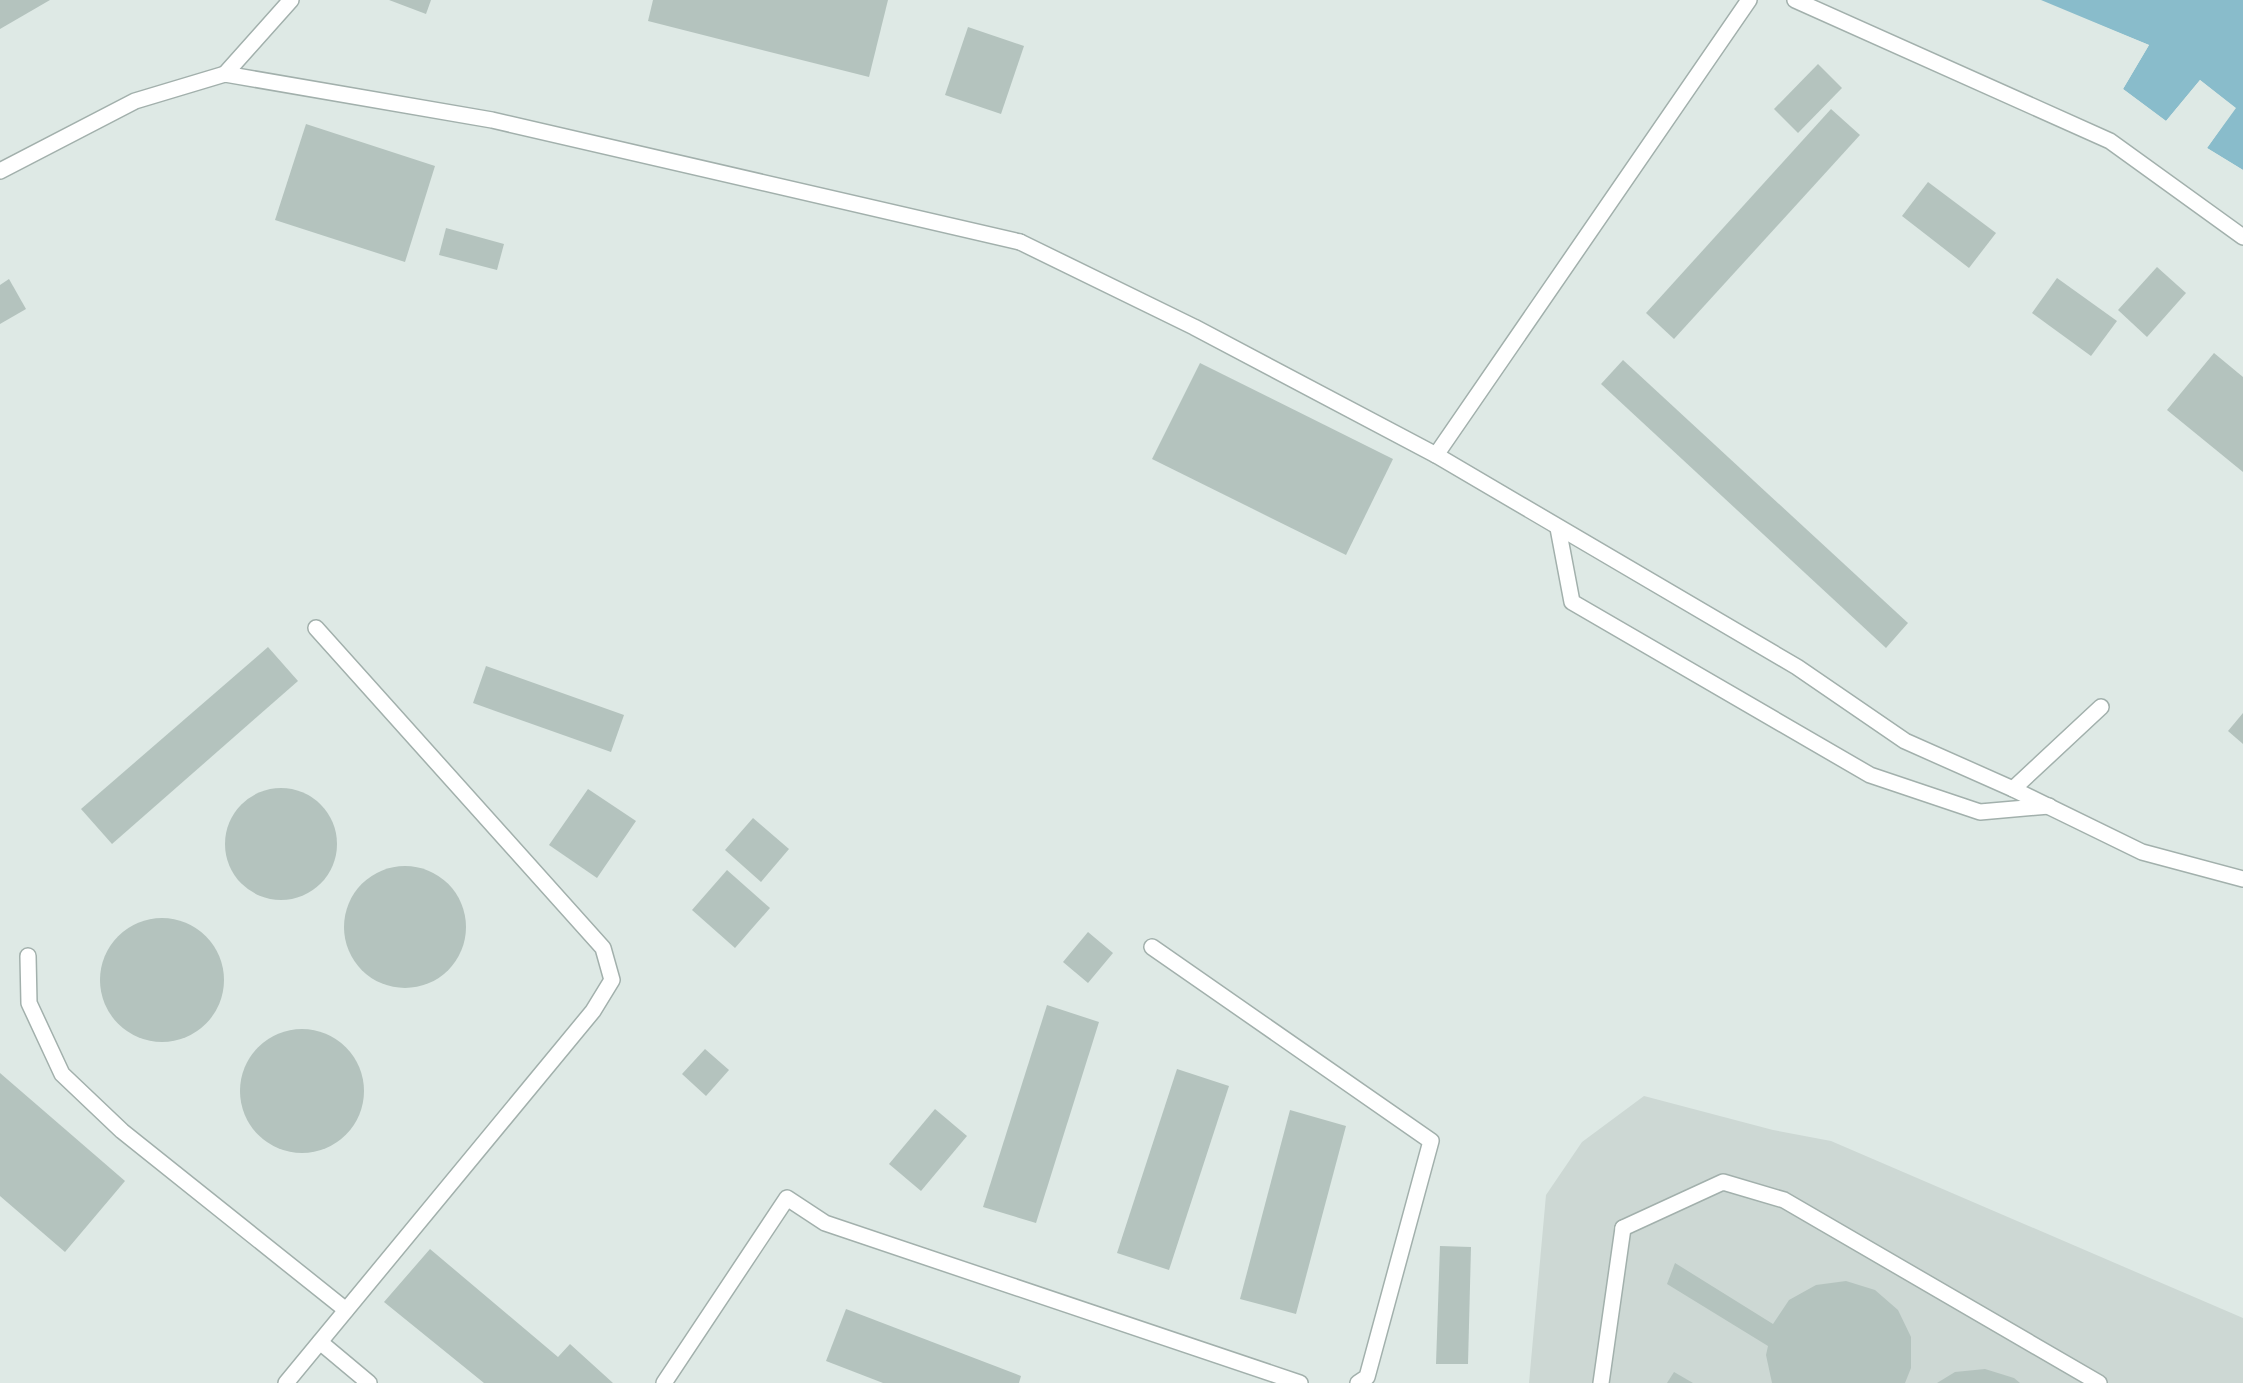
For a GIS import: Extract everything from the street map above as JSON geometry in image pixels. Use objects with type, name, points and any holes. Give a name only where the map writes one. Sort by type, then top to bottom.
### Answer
[{"type":"street","points":[[225,74],[291,0]]},
{"type":"street","points":[[1436,455],[1749,0]]},
{"type":"street","points":[[1795,0],[2110,141],[2243,237]]},
{"type":"street","points":[[0,171],[135,101],[225,74],[492,120],[1020,242],[1194,326],[1436,455],[1797,667],[1905,741],[2013,788],[2142,852],[2243,879]]},
{"type":"street","points":[[1558,528],[1572,602],[1870,775],[1980,812],[2049,806]]},
{"type":"street","points":[[286,1383],[593,1011],[612,980],[603,948],[316,628]]},
{"type":"street","points":[[2013,788],[2101,707]]},
{"type":"street","points":[[1152,947],[1431,1141],[1367,1377],[1358,1383]]},
{"type":"street","points":[[28,956],[29,1003],[62,1074],[122,1131],[346,1310]]},
{"type":"street","points":[[1600,1383],[1623,1228],[1723,1182],[1784,1200],[2099,1383]]},
{"type":"street","points":[[664,1383],[787,1198],[825,1222],[1300,1383]]},
{"type":"street","points":[[320,1342],[369,1383]]},
{"type":"shaded area","points":[[1644,1096],[1773,1130],[1831,1141],[2243,1318],[2243,1383],[1529,1383],[1546,1195],[1582,1142]]},
{"type":"water","points":[[2041,0],[2243,0],[2243,170],[2207,148],[2235,108],[2200,80],[2166,121],[2123,89],[2149,45]]},
{"type":"pier","points":[[2038,0],[2149,45],[2123,89],[2166,121],[2200,80],[2236,108],[2207,148],[2243,170],[2243,172],[2204,149],[2232,109],[2200,83],[2168,123],[2165,124],[2121,90],[2145,46]]},
{"type":"building","points":[[0,0],[50,0],[0,29]]},
{"type":"building","points":[[389,0],[431,0],[426,14]]},
{"type":"building","points":[[653,0],[888,0],[869,77],[648,21]]},
{"type":"building","points":[[968,27],[1024,46],[1001,114],[945,95]]},
{"type":"building","points":[[1818,64],[1842,88],[1798,133],[1774,109]]},
{"type":"building","points":[[1831,109],[1860,135],[1674,339],[1646,313]]},
{"type":"building","points":[[306,124],[435,166],[405,262],[275,220]]},
{"type":"building","points":[[1928,182],[1996,233],[1969,268],[1902,216]]},
{"type":"building","points":[[446,228],[504,244],[497,270],[439,255]]},
{"type":"building","points":[[2157,267],[2186,293],[2147,337],[2118,310]]},
{"type":"building","points":[[2057,278],[2117,321],[2091,356],[2032,313]]},
{"type":"building","points":[[9,279],[26,309],[0,324],[0,285]]},
{"type":"building","points":[[2214,353],[2243,377],[2243,472],[2167,410]]},
{"type":"building","points":[[1623,360],[1908,623],[1886,648],[1601,384]]},
{"type":"building","points":[[1200,363],[1393,459],[1346,555],[1152,459]]},
{"type":"building","points":[[268,647],[298,681],[112,844],[81,809]]},
{"type":"building","points":[[486,666],[624,715],[611,752],[473,703]]},
{"type":"building","points":[[2243,713],[2243,744],[2228,731]]},
{"type":"building","points":[[281,788],[302,792],[321,804],[333,823],[337,844],[333,865],[321,884],[302,896],[281,900],[260,896],[241,884],[229,865],[225,844],[229,823],[241,804],[260,792]]},
{"type":"building","points":[[588,789],[636,821],[597,878],[549,845]]},
{"type":"building","points":[[753,818],[789,849],[761,882],[725,850]]},
{"type":"building","points":[[405,866],[417,867],[428,871],[439,876],[448,884],[456,893],[461,904],[465,915],[465,939],[461,950],[456,961],[448,970],[439,978],[428,983],[417,987],[405,988],[393,987],[382,983],[371,978],[362,970],[354,961],[349,950],[345,939],[344,927],[345,915],[349,904],[354,893],[362,884],[371,876],[382,871],[393,867]]},
{"type":"building","points":[[727,870],[770,908],[735,948],[692,910]]},
{"type":"building","points":[[162,918],[186,923],[206,936],[219,956],[224,980],[219,1004],[206,1024],[186,1037],[162,1042],[138,1037],[118,1024],[105,1004],[100,980],[105,956],[118,936],[138,923]]},
{"type":"building","points":[[1088,932],[1113,953],[1088,983],[1063,962]]},
{"type":"building","points":[[1047,1005],[1099,1022],[1036,1223],[983,1207]]},
{"type":"building","points":[[302,1029],[326,1034],[337,1039],[346,1047],[354,1056],[359,1067],[364,1091],[359,1115],[354,1126],[346,1135],[337,1143],[326,1148],[302,1153],[278,1148],[267,1143],[258,1135],[250,1126],[245,1115],[240,1091],[245,1067],[250,1056],[258,1047],[267,1039],[278,1034]]},
{"type":"building","points":[[705,1049],[729,1070],[706,1096],[682,1074]]},
{"type":"building","points":[[1177,1069],[1229,1086],[1169,1270],[1117,1253]]},
{"type":"building","points":[[0,1073],[125,1181],[65,1252],[0,1196]]},
{"type":"building","points":[[935,1109],[967,1136],[921,1191],[889,1164]]},
{"type":"building","points":[[1290,1110],[1346,1126],[1296,1314],[1240,1299]]},
{"type":"building","points":[[1440,1246],[1471,1247],[1468,1364],[1436,1364]]},
{"type":"building","points":[[430,1249],[558,1357],[570,1344],[613,1383],[484,1383],[384,1302]]},
{"type":"building","points":[[1675,1263],[1773,1324],[1789,1300],[1816,1285],[1846,1281],[1875,1290],[1898,1310],[1911,1337],[1911,1368],[1905,1383],[1772,1383],[1766,1355],[1768,1346],[1667,1284]]},
{"type":"building","points":[[846,1309],[1021,1376],[1019,1383],[883,1383],[826,1361]]},
{"type":"building","points":[[1985,1369],[2014,1378],[2020,1383],[1937,1383],[1955,1372]]},
{"type":"building","points":[[1674,1372],[1693,1383],[1667,1383]]}]
